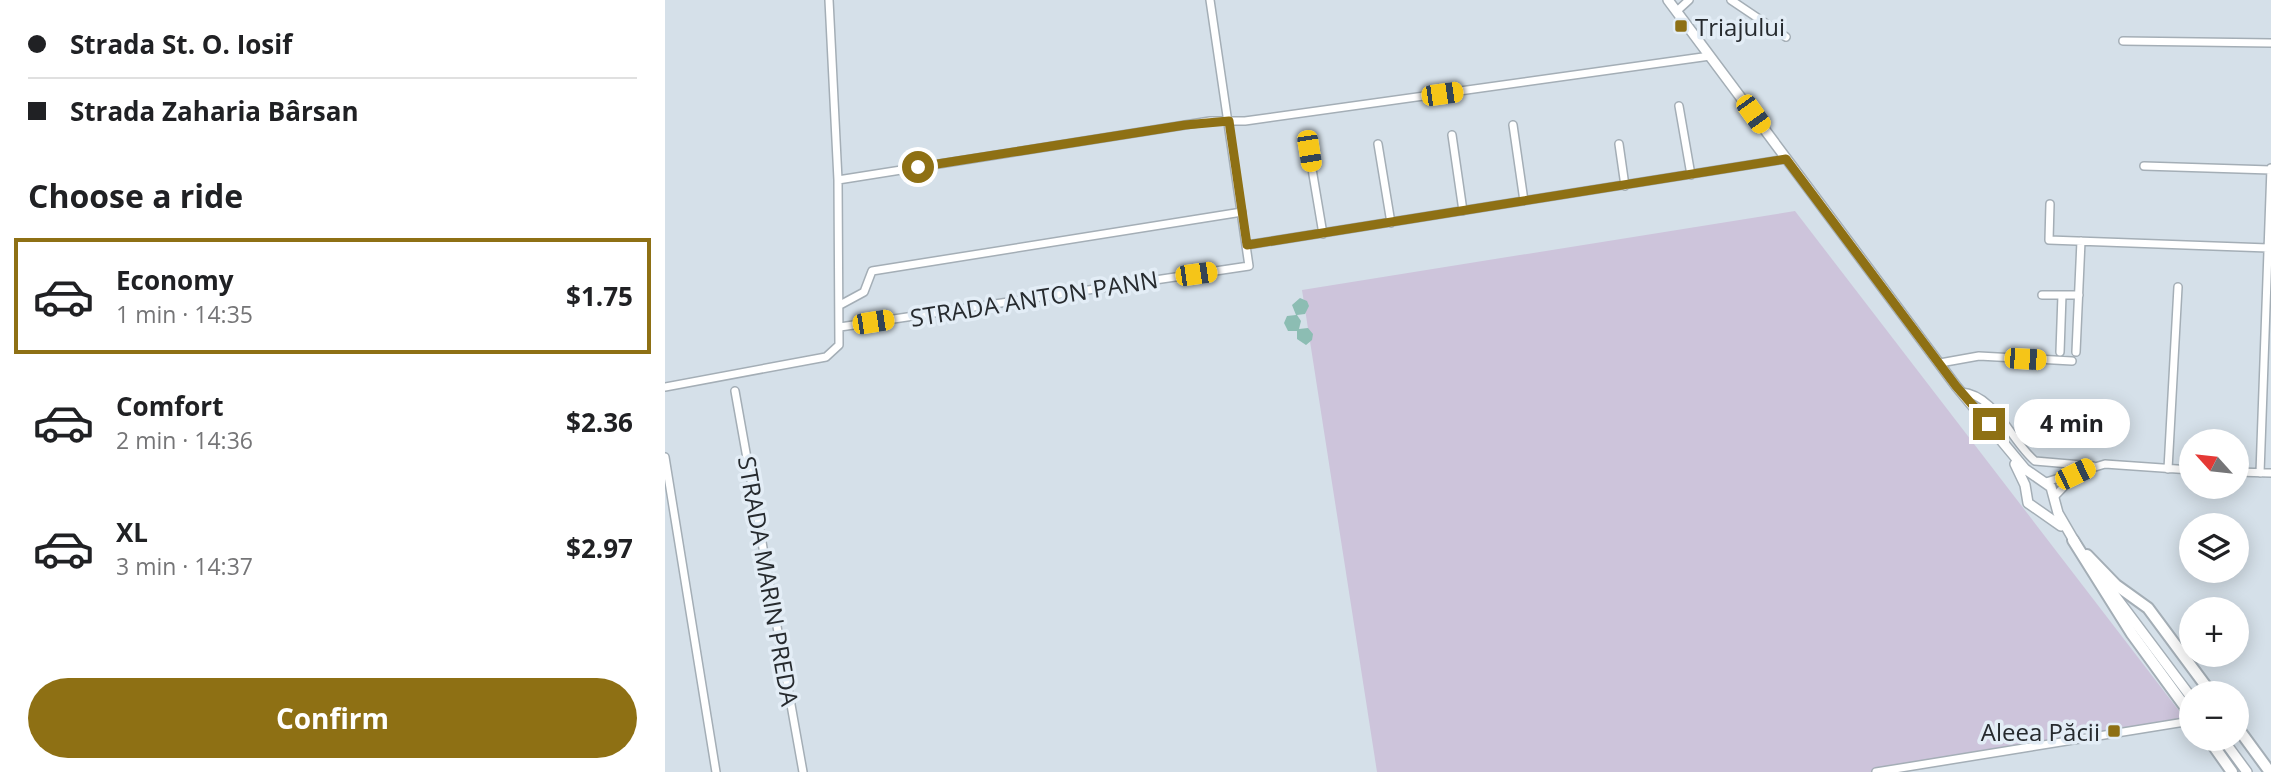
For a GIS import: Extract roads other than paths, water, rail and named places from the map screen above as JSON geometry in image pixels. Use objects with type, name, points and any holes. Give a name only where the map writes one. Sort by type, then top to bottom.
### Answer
[{"type":"highway","points":[[2071,536],[2116,585],[2148,608],[2202,681]]},
{"type":"highway","points":[[2071,536],[2132,634],[2179,699]]},
{"type":"highway","points":[[2249,744],[2270,772]]},
{"type":"highway","points":[[2217,751],[2232,772]]},
{"type":"highway","points":[[2260,759],[2271,765]]},
{"type":"main road","points":[[1668,0],[1961,392],[2025,469],[2051,487],[2053,498],[2071,536],[2179,681]]},
{"type":"main road","points":[[1995,431],[2019,470],[2028,503],[2040,509],[2071,536]]},
{"type":"main road","points":[[2026,490],[2030,484],[2043,481]]},
{"type":"main road","points":[[2040,509],[2047,507],[2053,498]]},
{"type":"main road","points":[[2232,751],[2247,772]]},
{"type":"street","points":[[665,387],[826,357],[839,345],[838,180],[829,0]]},
{"type":"street","points":[[1210,0],[1247,245],[1786,159]]},
{"type":"street","points":[[1677,11],[1689,0]]},
{"type":"street","points":[[1731,0],[1786,37]]},
{"type":"street","points":[[2123,41],[2271,43]]},
{"type":"street","points":[[838,180],[1185,125],[1245,121],[1710,56]]},
{"type":"street","points":[[1679,106],[1691,175]]},
{"type":"street","points":[[1514,125],[1524,201]]},
{"type":"street","points":[[1452,135],[1463,211]]},
{"type":"street","points":[[1378,144],[1391,223]]},
{"type":"street","points":[[1619,144],[1625,186]]},
{"type":"street","points":[[1309,151],[1323,233]]},
{"type":"street","points":[[2144,166],[2271,169],[2267,371],[2260,472]]},
{"type":"street","points":[[2050,204],[2049,240],[2269,251]]},
{"type":"street","points":[[840,305],[864,292],[872,271],[1242,212]]},
{"type":"street","points":[[2076,352],[2081,241]]},
{"type":"street","name":"STRADA ANTON PANN","points":[[840,327],[1249,266],[1247,245]]},
{"type":"street","points":[[2168,469],[2178,287]]},
{"type":"street","points":[[2042,295],[2078,295]]},
{"type":"street","points":[[2060,352],[2062,295]]},
{"type":"street","points":[[1940,363],[1979,356],[2072,361]]},
{"type":"street","name":"STRADA MARIN PREDA","points":[[735,391],[803,772]]},
{"type":"street","points":[[1961,392],[1972,393],[1986,402],[2035,461],[2179,469]]},
{"type":"street","points":[[665,457],[716,772]]},
{"type":"street","points":[[2043,481],[2075,474],[2093,466]]},
{"type":"street","points":[[2249,472],[2271,473]]},
{"type":"street","points":[[2053,498],[2075,474]]},
{"type":"street","points":[[1876,772],[2179,723]]},
{"type":"place","name":"Triajului","points":[[1681,26]]},
{"type":"place","name":"Aleea Păcii","points":[[2114,731]]}]
